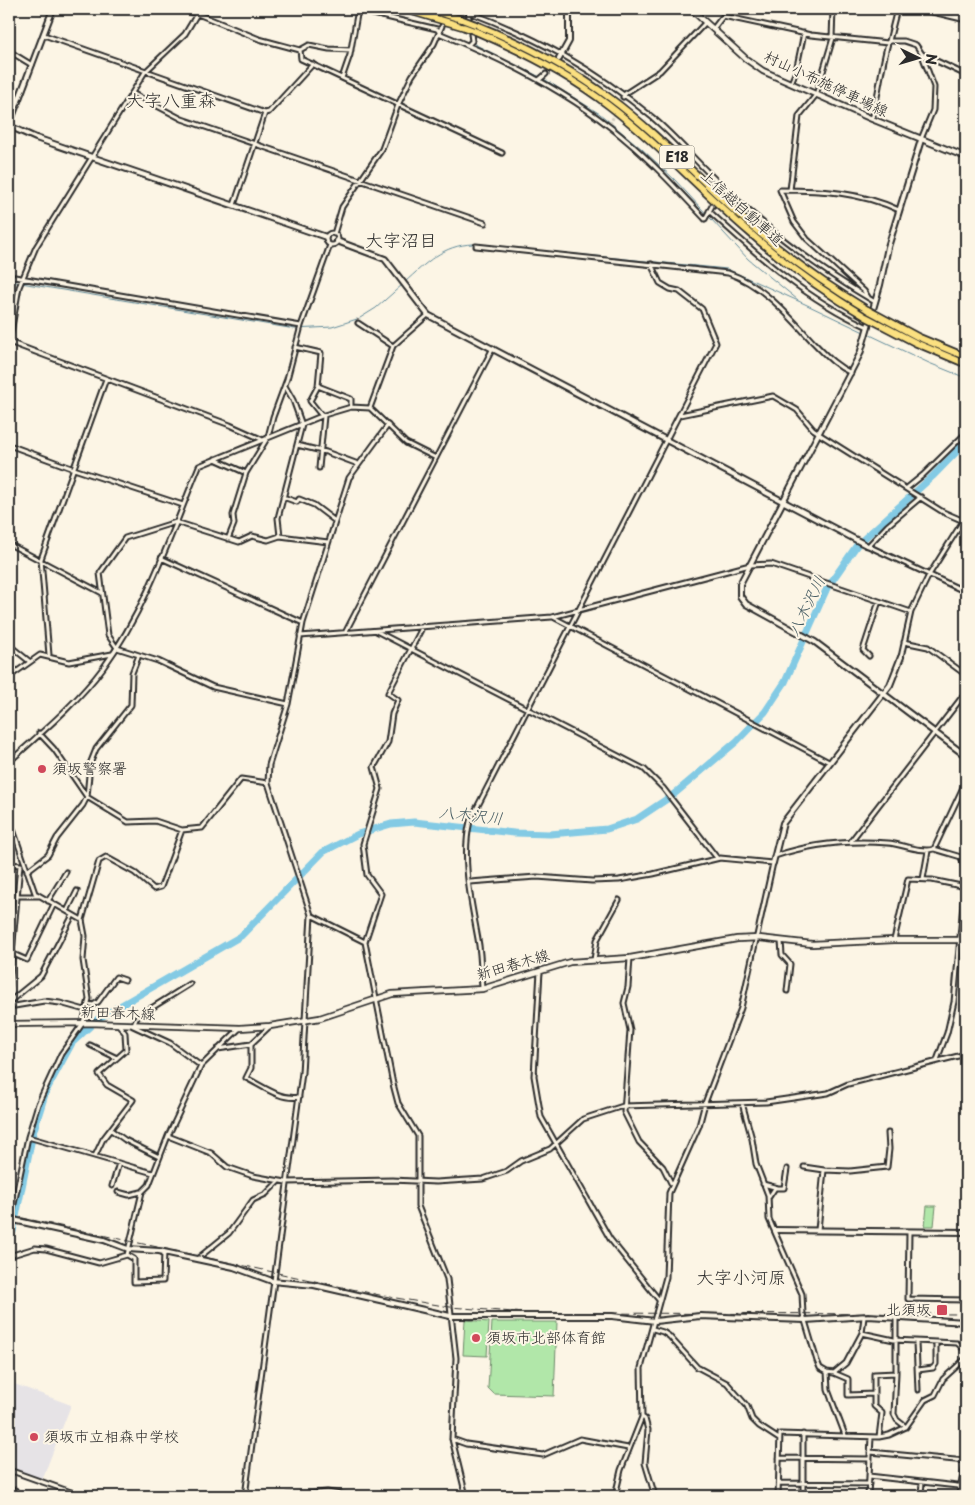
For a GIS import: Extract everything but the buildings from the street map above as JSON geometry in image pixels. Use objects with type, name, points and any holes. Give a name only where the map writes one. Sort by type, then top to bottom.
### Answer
[{"type":"highway","name":"上信越自動車道","points":[[404,9],[475,31],[546,64],[606,103],[650,140],[762,244],[816,285],[916,343],[966,364]]},
{"type":"highway","name":"上信越自動車道","points":[[428,9],[474,24],[548,58],[610,98],[787,256],[867,314],[966,357]]},
{"type":"main road","name":"村山小布施停車場線","points":[[691,9],[754,65],[816,95],[966,157]]},
{"type":"main road","name":"新田春木線","points":[[9,1024],[86,1023],[119,1026],[240,1028],[270,1026],[320,1018],[392,994],[482,989],[570,962],[630,958],[737,939],[758,938],[812,944],[894,940],[966,940]]},
{"type":"main road","points":[[959,1496],[964,1486],[966,1462]]},
{"type":"street","points":[[53,9],[9,126],[92,157],[326,237],[330,245],[301,326],[285,386],[268,437],[246,473],[233,515],[234,524],[228,539]]},
{"type":"street","points":[[178,9],[198,14],[259,39],[300,50],[309,45],[329,50],[351,50]]},
{"type":"street","points":[[200,9],[185,34],[145,72],[36,247],[22,281],[9,342],[256,435],[261,439]]},
{"type":"street","points":[[352,9],[438,28],[441,34],[470,43],[539,80],[610,125],[676,186],[705,219],[712,206]]},
{"type":"street","points":[[342,78],[351,50],[358,9]]},
{"type":"street","points":[[559,59],[569,41],[569,9]]},
{"type":"street","points":[[790,190],[799,116],[816,95],[832,38],[833,9]]},
{"type":"street","points":[[872,119],[877,100],[880,73],[897,9]]},
{"type":"street","points":[[920,9],[966,19]]},
{"type":"street","points":[[940,9],[966,19]]},
{"type":"street","points":[[470,43],[467,10],[563,53],[653,118],[721,188],[787,242],[875,302]]},
{"type":"street","points":[[713,30],[723,16],[832,38],[889,42],[904,41],[916,45],[922,54],[934,88],[934,110],[921,140],[899,210],[865,337],[851,373],[738,588],[741,599],[746,604],[816,642],[966,756]]},
{"type":"street","points":[[624,96],[660,71],[705,23]]},
{"type":"street","points":[[337,241],[337,237],[334,234],[342,207],[382,149],[398,104],[412,76],[441,34],[442,26]]},
{"type":"street","points":[[791,83],[796,71],[804,33]]},
{"type":"street","points":[[44,35],[265,113],[269,112],[313,64]]},
{"type":"street","points":[[300,50],[301,59],[502,153]]},
{"type":"street","points":[[9,51],[32,65]]},
{"type":"street","points":[[922,54],[966,75]]},
{"type":"street","points":[[539,80],[546,74]]},
{"type":"street","points":[[132,93],[182,119],[485,223]]},
{"type":"street","points":[[234,205],[265,113]]},
{"type":"street","points":[[868,298],[857,284],[815,247],[794,222],[780,190],[836,192],[875,199],[899,210]]},
{"type":"street","points":[[709,211],[746,245],[797,286],[827,307],[867,329]]},
{"type":"street","points":[[326,237],[329,234],[334,234]]},
{"type":"street","points":[[330,245],[334,245],[337,241]]},
{"type":"street","points":[[337,241],[385,259],[428,315],[494,348],[867,546],[966,592]]},
{"type":"street","points":[[476,246],[728,272],[749,281],[788,315],[831,362],[851,373]]},
{"type":"street","points":[[482,989],[479,940],[471,910],[466,841],[470,820],[716,343],[702,310],[679,291],[670,289],[660,283],[651,264]]},
{"type":"street","points":[[9,276],[22,281],[301,326]]},
{"type":"street","points":[[370,408],[393,346],[428,315]]},
{"type":"street","points":[[358,323],[393,346]]},
{"type":"street","points":[[295,347],[321,353],[318,386],[310,401],[323,416],[319,468]]},
{"type":"street","points":[[346,631],[494,348]]},
{"type":"street","points":[[48,655],[41,559],[106,380]]},
{"type":"street","points":[[280,536],[278,518],[302,425],[293,400],[285,386]]},
{"type":"street","points":[[318,386],[351,399],[351,407]]},
{"type":"street","points":[[615,1496],[628,1448],[642,1417],[640,1376],[666,1277],[668,1197],[672,1184],[699,1126],[705,1103],[742,1007],[783,823],[896,675],[911,612],[929,575],[965,521],[943,512],[908,488],[820,434],[813,429],[797,410],[773,396],[679,415]]},
{"type":"street","points":[[9,762],[81,693],[117,648],[135,617],[199,466],[261,439],[351,407],[370,408],[406,443],[436,458]]},
{"type":"street","points":[[259,1496],[245,1494],[298,1097],[306,1020],[311,915],[296,874],[268,783],[269,765],[288,704],[303,623],[349,478],[388,425]]},
{"type":"street","points":[[908,488],[966,433]]},
{"type":"street","points":[[297,444],[358,464]]},
{"type":"street","points":[[9,445],[183,505]]},
{"type":"street","points":[[214,458],[246,473]]},
{"type":"street","points":[[867,546],[921,497]]},
{"type":"street","points":[[283,498],[297,502],[299,499],[314,505],[335,521]]},
{"type":"street","points":[[288,704],[213,686],[158,661],[117,648],[108,635],[100,573],[125,538],[176,522],[239,542],[252,536],[268,540],[280,536],[328,542]]},
{"type":"street","points":[[9,544],[41,559],[102,593]]},
{"type":"street","points":[[161,558],[303,623]]},
{"type":"street","points":[[300,636],[346,631],[552,617],[750,565],[771,564],[911,612]]},
{"type":"street","points":[[869,656],[864,650],[879,601]]},
{"type":"street","points":[[552,617],[829,762]]},
{"type":"street","points":[[424,626],[388,693],[398,700],[392,714],[388,742],[374,767],[380,789],[363,844],[367,875],[381,894],[365,942],[398,1103],[418,1136],[418,1206],[447,1279],[456,1358],[452,1439],[466,1496]]},
{"type":"street","points":[[374,630],[644,769],[662,788],[717,858]]},
{"type":"street","points":[[904,642],[928,647],[966,676]]},
{"type":"street","points":[[9,645],[29,661]]},
{"type":"street","points":[[9,677],[40,655],[48,655],[69,662],[112,653]]},
{"type":"street","points":[[27,871],[48,855],[57,838],[87,797],[88,773],[96,749],[131,704],[132,672],[139,655]]},
{"type":"street","points":[[851,841],[966,692]]},
{"type":"street","points":[[39,733],[54,749],[87,797],[128,822],[155,821],[182,830],[206,826],[241,780],[268,783]]},
{"type":"street","points":[[934,849],[966,781]]},
{"type":"street","points":[[9,818],[36,894],[82,920]]},
{"type":"street","points":[[9,1228],[29,1137],[50,1076],[61,1054],[86,1023],[88,990],[83,960],[85,936],[82,920],[98,861],[106,857],[123,866],[154,889],[161,888],[182,830]]},
{"type":"street","points":[[775,856],[810,845],[851,841],[900,844],[928,851],[934,849],[961,857],[966,872],[966,887],[959,939],[954,1002],[938,1060]]},
{"type":"street","points":[[924,879],[928,851]]},
{"type":"street","points":[[470,882],[537,877],[592,881],[619,880],[653,874],[717,858],[773,863]]},
{"type":"street","points":[[9,864],[25,866]]},
{"type":"street","points":[[9,986],[12,953],[11,931],[20,865]]},
{"type":"street","points":[[48,901],[66,872]]},
{"type":"street","points":[[894,940],[908,879],[924,879],[966,887]]},
{"type":"street","points":[[67,911],[77,891]]},
{"type":"street","points":[[17,896],[37,898],[39,896]]},
{"type":"street","points":[[594,960],[597,940],[619,900]]},
{"type":"street","points":[[12,953],[27,960],[54,904]]},
{"type":"street","points":[[9,1002],[41,976],[73,915]]},
{"type":"street","points":[[311,915],[365,942]]},
{"type":"street","points":[[782,941],[782,955],[790,964],[787,991]]},
{"type":"street","points":[[630,958],[628,987],[624,1003],[630,1030],[623,1106],[625,1118],[639,1142],[663,1167],[672,1184]]},
{"type":"street","points":[[540,971],[534,1076],[541,1117],[555,1145],[610,1239],[659,1300]]},
{"type":"street","points":[[87,1004],[93,1005],[98,1002],[116,977],[125,980]]},
{"type":"street","points":[[190,984],[137,1017],[133,1026],[170,1042],[201,1066]]},
{"type":"street","points":[[9,1007],[44,1001],[86,1010]]},
{"type":"street","points":[[95,1156],[104,1139],[133,1100],[101,1079],[99,1074],[126,1050],[125,1033],[119,1026]]},
{"type":"street","points":[[218,1049],[251,1044],[270,1026]]},
{"type":"street","points":[[127,1255],[142,1192],[149,1185],[152,1173],[168,1136],[201,1066],[240,1028]]},
{"type":"street","points":[[251,1044],[251,1068],[246,1078],[271,1092],[292,1098],[298,1097]]},
{"type":"street","points":[[90,1045],[117,1058]]},
{"type":"street","points":[[168,1136],[211,1153],[227,1167],[253,1176],[286,1182],[418,1180],[436,1182],[492,1177],[555,1145],[583,1119],[623,1106],[766,1102],[828,1092],[848,1084],[966,1054]]},
{"type":"street","points":[[742,1103],[752,1139],[756,1164],[768,1198],[770,1219],[802,1294],[805,1320],[817,1362],[820,1368],[827,1372],[848,1379],[848,1395],[874,1394]]},
{"type":"street","points":[[111,1130],[125,1140],[159,1157]]},
{"type":"street","points":[[804,1168],[850,1170],[887,1167],[888,1133]]},
{"type":"street","points":[[29,1137],[152,1173]]},
{"type":"street","points":[[112,1186],[118,1162]]},
{"type":"street","points":[[763,1184],[784,1188],[786,1169]]},
{"type":"street","points":[[818,1230],[824,1170]]},
{"type":"street","points":[[197,1259],[229,1234],[253,1200],[266,1194],[279,1180]]},
{"type":"street","points":[[768,1198],[775,1188],[778,1188]]},
{"type":"street","points":[[118,1192],[129,1195],[142,1192]]},
{"type":"street","points":[[10,1219],[104,1240],[128,1249],[164,1252],[234,1267],[272,1281],[314,1285],[450,1316],[612,1316],[655,1321],[700,1316],[805,1320],[864,1317],[966,1322]]},
{"type":"street","points":[[775,1230],[966,1232]]},
{"type":"street","points":[[909,1232],[908,1299],[966,1300]]},
{"type":"street","points":[[9,1256],[35,1248],[52,1250],[89,1262],[104,1263],[127,1255],[134,1259],[134,1282],[163,1281],[164,1252]]},
{"type":"street","points":[[834,1373],[846,1363],[862,1333],[864,1317]]},
{"type":"street","points":[[896,1318],[894,1414],[897,1420],[906,1427]]},
{"type":"street","points":[[653,1330],[663,1332],[669,1336],[697,1367],[727,1383],[747,1406],[752,1418],[759,1426],[779,1439]]},
{"type":"street","points":[[862,1333],[896,1340],[957,1343],[966,1351]]},
{"type":"street","points":[[916,1342],[918,1390]]},
{"type":"street","points":[[918,1370],[933,1368],[936,1364],[936,1342]]},
{"type":"street","points":[[778,1496],[780,1434],[845,1435],[879,1438],[889,1435],[906,1427],[925,1400],[935,1395],[943,1379],[966,1358]]},
{"type":"street","points":[[827,1372],[828,1390],[845,1435]]},
{"type":"street","points":[[879,1438],[882,1412],[874,1406],[874,1374],[896,1373]]},
{"type":"street","points":[[642,1417],[645,1418],[648,1430],[645,1463],[655,1496]]},
{"type":"street","points":[[802,1434],[803,1496]]},
{"type":"street","points":[[868,1496],[871,1437]]},
{"type":"street","points":[[452,1439],[466,1444],[543,1455],[580,1440],[628,1448]]},
{"type":"street","points":[[870,1452],[966,1462]]},
{"type":"street","points":[[779,1458],[870,1459]]},
{"type":"street","points":[[9,1470],[82,1496]]},
{"type":"street","points":[[869,1476],[964,1486]]},
{"type":"street","points":[[921,1496],[922,1482]]},
{"type":"street","points":[[778,1483],[869,1484]]},
{"type":"street","points":[[14,1496],[15,1490]]},
{"type":"street","points":[[287,1496],[327,1492],[353,1496]]},
{"type":"shaded area","name":"須坂市立相森中学校","points":[[9,1382],[71,1405],[42,1480],[9,1469]]},
{"type":"green space","points":[[927,1206],[936,1206],[934,1226],[925,1226]]},
{"type":"green space","name":"須坂市北部体育館","points":[[465,1320],[489,1322],[487,1356],[463,1355]]},
{"type":"green space","points":[[492,1322],[557,1322],[554,1396],[494,1394],[488,1388]]},
{"type":"waterway","points":[[462,9],[465,13]]},
{"type":"waterway","points":[[468,35],[470,40]]},
{"type":"waterway","points":[[472,43],[540,77]]},
{"type":"waterway","points":[[544,79],[600,114],[642,149],[675,180],[748,259],[798,300]]},
{"type":"waterway","points":[[405,282],[444,251],[462,245],[473,244],[727,269],[929,363],[966,378]]},
{"type":"waterway","points":[[9,281],[295,329],[332,327],[357,319]]},
{"type":"waterway","points":[[360,318],[376,308],[402,285]]},
{"type":"waterway","name":"八木沢川","points":[[9,1239],[13,1231],[33,1133],[46,1091],[72,1043],[99,1018],[241,936],[323,852],[358,834],[391,824],[414,822],[514,833],[550,834],[607,829],[637,819],[673,795],[737,741],[765,712],[785,682],[827,588],[857,545],[933,476],[966,442]]},
{"type":"waterway","points":[[938,732],[966,695]]},
{"type":"waterway","points":[[913,764],[935,735]]},
{"type":"tunnel","points":[[610,124],[623,97]]},
{"type":"tunnel","points":[[712,206],[721,189]]},
{"type":"railway","points":[[9,1215],[384,1296],[450,1307],[526,1313],[966,1314]]},
{"type":"place","name":"須坂警察署","points":[[42,769]]},
{"type":"place","name":"北須坂","points":[[942,1310]]},
{"type":"place","name":"須坂市北部体育館","points":[[476,1338]]},
{"type":"place","name":"須坂市立相森中学校","points":[[34,1437]]},
{"type":"district","name":"大字八重森","points":[[171,101]]},
{"type":"district","name":"大字沼目","points":[[401,241]]},
{"type":"district","name":"大字小河原","points":[[741,1278]]}]
